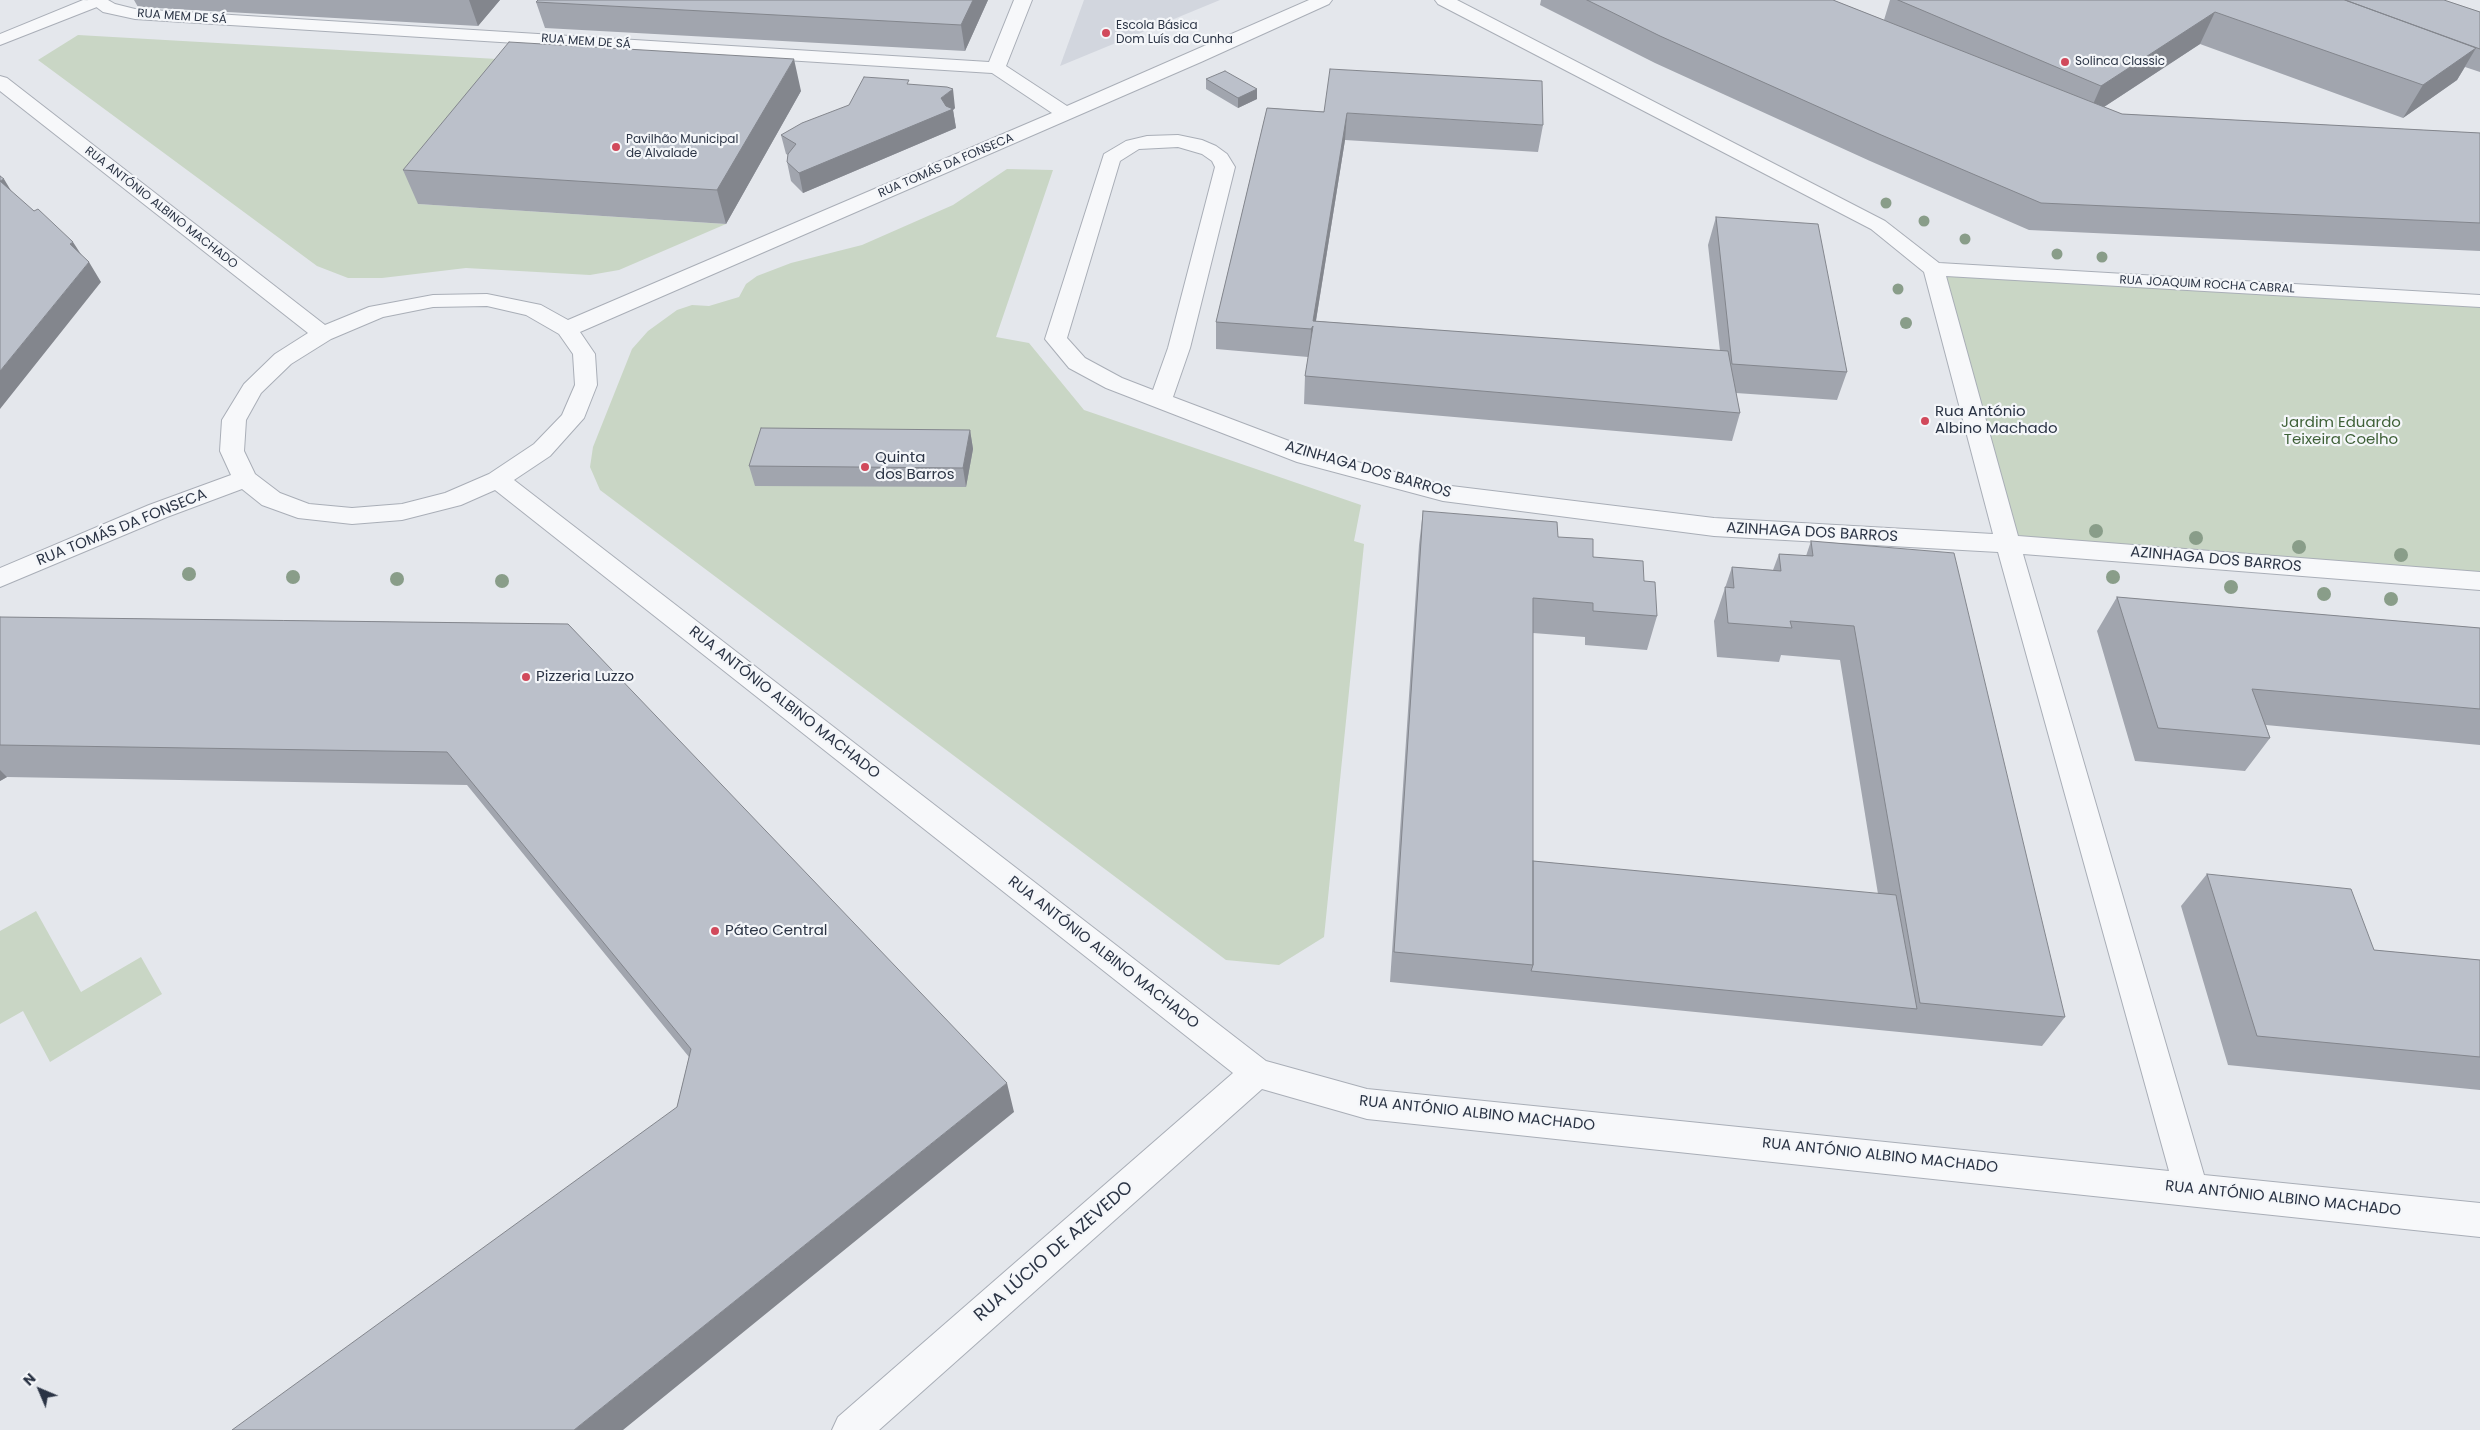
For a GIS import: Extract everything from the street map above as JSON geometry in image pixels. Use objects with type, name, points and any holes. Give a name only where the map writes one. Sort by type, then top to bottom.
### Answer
[{"type":"street","points":[[996,68],[1023,0]]},
{"type":"street","name":"RUA TOMÁS DA FONSECA","points":[[568,329],[1066,114],[1323,0]]},
{"type":"street","points":[[1444,0],[1878,225],[1934,269],[2008,544],[2191,1189]]},
{"type":"street","points":[[0,40],[96,1]]},
{"type":"street","name":"RUA MEM DE SÁ","points":[[96,1],[109,8],[135,14],[996,68],[1066,114]]},
{"type":"street","name":"RUA ANTÓNIO ALBINO MACHADO","points":[[0,82],[322,334]]},
{"type":"street","name":"AZINHAGA DOS BARROS","points":[[1161,399],[1179,348],[1225,167],[1220,158],[1209,150],[1195,144],[1178,141],[1147,142],[1133,146],[1112,158],[1056,339],[1076,363],[1114,383],[1161,399],[1305,456],[1443,493],[1714,527],[2008,544],[2480,581]]},
{"type":"street","name":"RUA JOAQUIM ROCHA CABRAL","points":[[1934,269],[2480,301]]},
{"type":"street","points":[[487,300],[533,310],[568,329],[584,354],[586,377],[586,385],[572,418],[542,450],[498,480],[452,499],[402,512],[352,516],[307,512],[270,499],[245,480],[232,452],[234,420],[252,389],[283,359],[322,334],[376,312],[433,301],[487,300]]},
{"type":"street","name":"RUA TOMÁS DA FONSECA","points":[[0,578],[158,511],[245,480]]},
{"type":"street","name":"RUA ANTÓNIO ALBINO MACHADO","points":[[498,480],[1257,1073],[1367,1104],[2480,1220]]},
{"type":"street","name":"RUA LÚCIO DE AZEVEDO","points":[[851,1430],[1257,1073]]},
{"type":"shaded area","name":"Escola Básica Dom Luís da Cunha","points":[[1084,0],[1220,0],[1060,66]]},
{"type":"green space","points":[[78,35],[532,61],[418,204],[726,224],[619,270],[590,275],[466,268],[382,278],[348,278],[317,266],[38,60]]},
{"type":"green space","points":[[1007,169],[1053,170],[996,337],[1029,343],[1084,410],[1361,505],[1354,541],[1364,544],[1324,937],[1279,965],[1226,960],[600,490],[590,467],[593,447],[632,349],[648,331],[677,310],[692,305],[709,306],[739,297],[746,284],[757,276],[791,263],[862,245],[953,205]]},
{"type":"green space","name":"Jardim Eduardo Teixeira Coelho","points":[[1934,269],[2480,301],[2480,581],[2008,544]]},
{"type":"green space","points":[[36,911],[81,992],[141,957],[162,994],[50,1062],[23,1011],[0,1024],[0,931]]},
{"type":"building","points":[[538,0],[973,0],[961,25],[536,2]]},
{"type":"building","points":[[1587,0],[1833,0],[2122,114],[2480,133],[2480,223],[2041,203],[1879,134],[1660,36]]},
{"type":"building","points":[[1898,0],[2345,0],[2476,48],[2423,85],[2215,12],[2101,86]]},
{"type":"building","points":[[2345,0],[2444,0],[2480,12],[2480,49]]},
{"type":"building","name":"Pavilhão Municipal de Alvalade","points":[[509,42],[794,59],[717,190],[403,170]]},
{"type":"building","points":[[1330,69],[1542,81],[1543,125],[1347,113],[1313,321],[1728,351],[1740,413],[1305,376],[1313,326],[1311,329],[1216,322],[1267,108],[1324,112]]},
{"type":"building","points":[[1225,71],[1257,89],[1238,98],[1206,79]]},
{"type":"building","points":[[864,77],[909,80],[907,84],[953,89],[941,98],[946,106],[953,109],[799,173],[787,162],[788,154],[796,144],[781,135],[802,123],[849,105]]},
{"type":"building","points":[[0,181],[34,211],[38,209],[73,242],[70,244],[89,262],[0,371]]},
{"type":"building","points":[[1716,217],[1818,224],[1847,372],[1732,364]]},
{"type":"building","points":[[761,428],[970,430],[963,468],[749,466]]},
{"type":"building","points":[[1423,511],[1557,522],[1558,537],[1593,539],[1593,557],[1643,561],[1644,581],[1655,582],[1657,616],[1593,611],[1593,603],[1533,598],[1533,965],[1394,952]]},
{"type":"building","points":[[1811,541],[1954,553],[2065,1017],[1920,1003],[1854,626],[1790,621],[1792,628],[1728,623],[1725,587],[1734,588],[1732,567],[1781,571],[1779,554],[1813,556]]},
{"type":"building","points":[[2117,597],[2480,628],[2480,709],[2252,689],[2270,738],[2158,728]]},
{"type":"building","name":"Páteo Central","points":[[0,617],[568,624],[1007,1083],[574,1430],[232,1430],[677,1107],[691,1049],[447,752],[0,745]]},
{"type":"building","points":[[1533,861],[1896,895],[1917,1009],[1531,971],[1533,965]]},
{"type":"building","points":[[2207,874],[2351,889],[2374,950],[2480,960],[2480,1057],[2257,1036]]},
{"type":"place","name":"Escola Básica Dom Luís da Cunha","points":[[1106,33]]},
{"type":"place","name":"Solinca Classic","points":[[2065,62]]},
{"type":"place","name":"Pavilhão Municipal de Alvalade","points":[[616,147]]},
{"type":"place","name":"Rua António Albino Machado","points":[[1925,421]]},
{"type":"place","name":"Quinta dos Barros","points":[[865,467]]},
{"type":"place","name":"Pizzeria Luzzo","points":[[526,677]]},
{"type":"place","name":"Páteo Central","points":[[715,931]]}]
